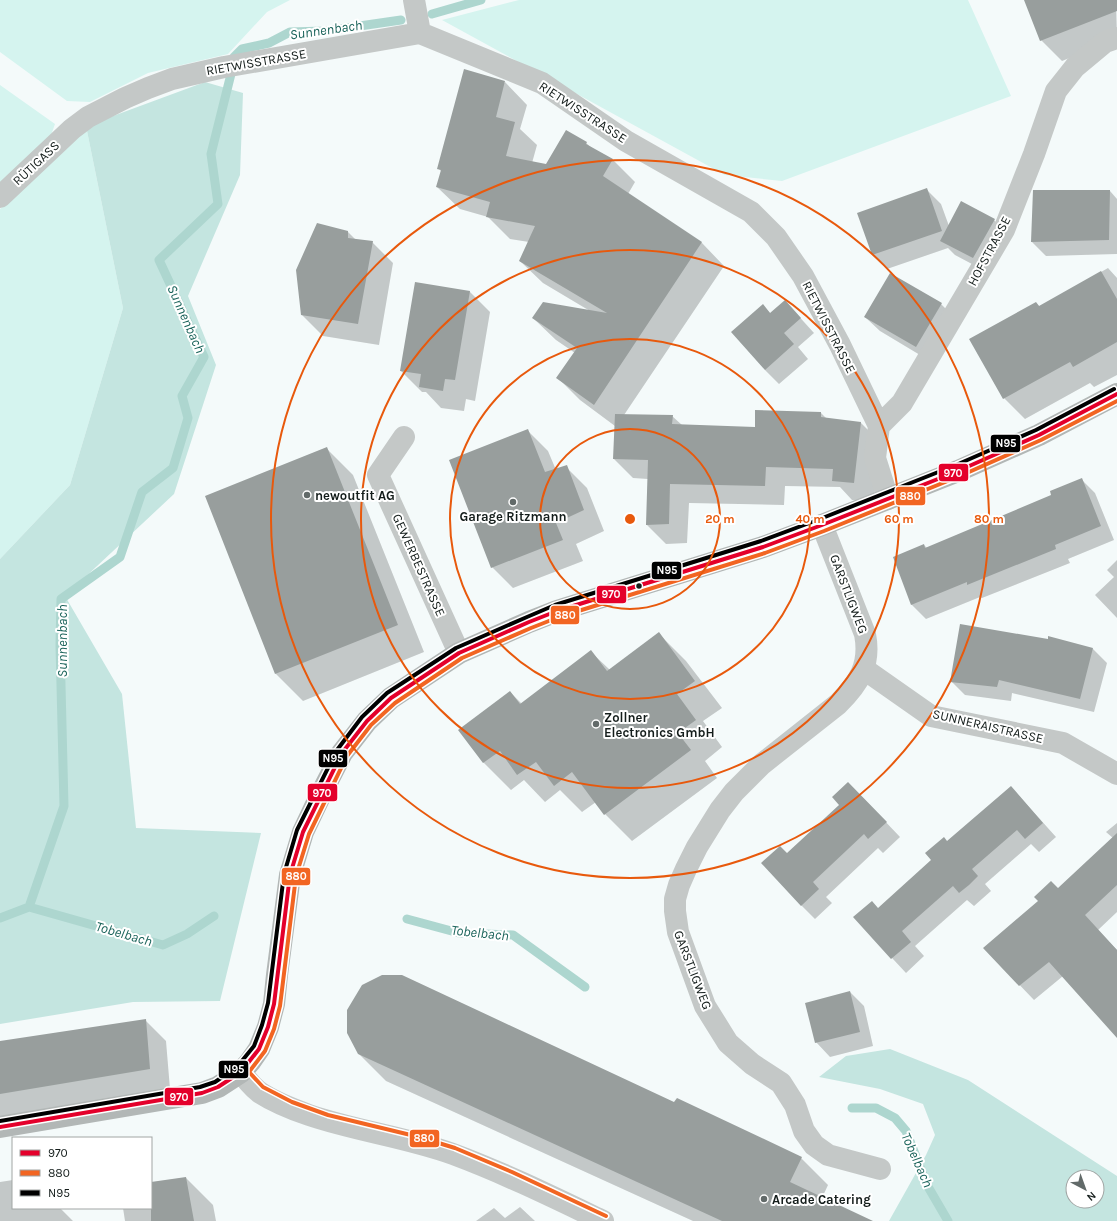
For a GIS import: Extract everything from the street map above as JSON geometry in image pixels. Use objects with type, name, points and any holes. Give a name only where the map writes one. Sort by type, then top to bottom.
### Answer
[{"type":"main road","points":[[0,1127],[202,1092],[218,1087],[241,1072],[259,1050],[268,1027],[274,1004],[290,875],[303,832],[342,753],[367,721],[391,698],[459,653],[557,611],[764,547],[822,525],[958,471],[1039,435],[1117,394]]},
{"type":"street","points":[[414,0],[420,33]]},
{"type":"street","name":"RIETWISSTRASSE","points":[[72,129],[88,117],[125,98],[148,88],[192,74],[232,65],[420,33],[542,84],[626,140],[751,212],[776,237],[803,276],[840,345],[879,426]]},
{"type":"street","name":"HOFSTRASSE","points":[[879,426],[902,404],[1004,230],[1034,154],[1056,91],[1074,67],[1105,42],[1117,38]]},
{"type":"street","name":"RÜTIGASS","points":[[0,197],[72,129]]},
{"type":"street","points":[[879,426],[876,458],[888,499]]},
{"type":"street","name":"GEWERBESTRASSE","points":[[404,437],[378,475],[459,653]]},
{"type":"street","name":"GARSTLIGWEG","points":[[822,525],[865,634],[867,656],[864,669],[858,682],[838,704],[762,764],[724,804],[709,827],[686,869],[675,899],[675,911],[678,932],[705,1006],[728,1043],[752,1064],[781,1083],[795,1105],[804,1131],[814,1145],[828,1155],[880,1169]]},
{"type":"street","name":"SUNNERAISTRASSE","points":[[864,669],[931,716],[1063,743],[1117,774]]},
{"type":"street","points":[[241,1072],[260,1092],[292,1109],[336,1123],[452,1154],[524,1183],[603,1221]]},
{"type":"green space","points":[[0,0],[290,0],[267,12],[228,54],[148,73],[90,102],[67,101],[0,52]]},
{"type":"green space","points":[[519,0],[968,0],[1011,96],[782,181],[725,175],[442,20]]},
{"type":"green space","points":[[205,82],[243,93],[240,175],[188,296],[216,365],[174,494],[65,596],[122,694],[136,828],[261,833],[220,1001],[133,1002],[0,1024],[0,559],[70,485],[123,308],[86,126]]},
{"type":"green space","points":[[0,85],[55,124],[50,138],[0,184]]},
{"type":"green space","points":[[86,126],[123,308],[70,485],[0,559],[0,209]]},
{"type":"green space","points":[[890,1049],[968,1080],[1117,1176],[1117,1221],[889,1221],[926,1155],[935,1135],[923,1104],[880,1089],[819,1077],[846,1056]]},
{"type":"building","points":[[1024,0],[1117,0],[1117,11],[1040,41]]},
{"type":"building","points":[[464,69],[505,81],[496,117],[515,122],[506,156],[546,164],[566,130],[587,142],[586,144],[613,159],[603,176],[702,242],[594,405],[556,378],[577,348],[532,318],[543,302],[607,313],[519,261],[535,226],[486,217],[490,202],[436,187],[441,170],[437,169]]},
{"type":"building","points":[[927,188],[942,231],[872,255],[857,213]]},
{"type":"building","points":[[1033,190],[1110,190],[1109,240],[1031,242]]},
{"type":"building","points":[[961,201],[995,219],[973,258],[940,241]]},
{"type":"building","points":[[317,223],[348,231],[348,238],[373,241],[358,324],[301,315],[296,270]]},
{"type":"building","points":[[1101,271],[1117,299],[1117,342],[1073,367],[1070,362],[1003,399],[969,339],[1036,302],[1039,306]]},
{"type":"building","points":[[890,273],[942,303],[916,347],[864,317]]},
{"type":"building","points":[[415,282],[470,291],[455,380],[445,379],[443,391],[419,387],[421,374],[400,371]]},
{"type":"building","points":[[785,300],[801,318],[784,333],[794,344],[765,370],[731,332],[763,304],[770,313]]},
{"type":"building","points":[[755,410],[821,412],[821,417],[861,422],[854,483],[832,481],[833,469],[766,467],[765,486],[670,484],[669,524],[646,525],[648,460],[613,459],[615,414],[673,415],[672,424],[755,427]]},
{"type":"building","points":[[528,429],[545,472],[567,465],[584,510],[556,523],[563,540],[491,568],[449,460]]},
{"type":"building","points":[[327,447],[398,625],[275,674],[205,496]]},
{"type":"building","points":[[1082,478],[1101,526],[1055,545],[1056,549],[967,585],[967,582],[911,605],[893,557],[924,544],[925,548],[1051,495],[1050,491]]},
{"type":"building","points":[[960,624],[1048,639],[1048,636],[1093,648],[1080,699],[999,680],[997,687],[950,682]]},
{"type":"building","points":[[659,632],[695,681],[677,694],[696,720],[678,733],[691,750],[604,815],[572,772],[554,786],[536,762],[517,775],[500,751],[483,763],[458,730],[510,691],[520,704],[591,650],[607,671]]},
{"type":"building","points":[[848,782],[887,822],[868,839],[864,834],[813,882],[819,889],[801,906],[761,863],[780,846],[787,853],[839,805],[832,797]]},
{"type":"building","points":[[1011,786],[1043,823],[1025,839],[1017,830],[972,869],[978,876],[969,885],[959,893],[953,886],[902,931],[911,942],[891,959],[853,917],[872,901],[878,908],[931,860],[925,853],[944,837],[947,841]]},
{"type":"building","points":[[1117,833],[1117,885],[1085,915],[1117,950],[1117,1038],[1049,962],[1019,986],[983,948],[1038,901],[1034,897],[1051,881],[1058,888]]},
{"type":"building","points":[[382,975],[402,975],[674,1102],[677,1098],[802,1157],[790,1182],[873,1221],[722,1221],[358,1054],[347,1033],[347,1010],[362,985]]},
{"type":"building","points":[[850,991],[860,1032],[815,1043],[805,1003]]},
{"type":"building","points":[[146,1019],[150,1069],[0,1094],[0,1041]]},
{"type":"building","points":[[186,1177],[194,1221],[151,1221],[152,1182]]},
{"type":"waterway","name":"Sunnenbach","points":[[432,14],[481,0]]},
{"type":"waterway","name":"Sunnenbach","points":[[234,57],[242,49],[269,43],[290,32],[325,31],[401,20]]},
{"type":"waterway","name":"Sunnenbach","points":[[0,918],[29,907],[64,806],[60,645],[61,599],[120,557],[142,492],[173,468],[188,418],[182,396],[204,357],[159,260],[218,204],[211,154],[231,74]]},
{"type":"waterway","name":"Tobelbach","points":[[29,907],[163,945],[187,934],[214,916]]},
{"type":"waterway","name":"Tobelbach","points":[[407,919],[459,933],[513,935],[585,987]]},
{"type":"waterway","name":"Tobelbach","points":[[852,1108],[876,1108],[895,1118],[906,1131],[927,1185],[948,1221]]},
{"type":"transit line","name":"N95","points":[[0,1121],[200,1087],[215,1082],[237,1067],[254,1046],[268,1003],[284,874],[297,830],[337,750],[362,717],[387,693],[456,648],[555,605],[761,541],[820,519],[956,465],[1036,430],[1114,389]]},
{"type":"transit line","name":"970","points":[[0,1127],[202,1093],[218,1087],[241,1072],[259,1049],[268,1027],[274,1004],[290,875],[303,832],[342,753],[367,721],[391,698],[459,653],[557,611],[763,547],[822,525],[958,471],[1039,435],[1117,394]]},
{"type":"transit line","name":"880","points":[[606,1216],[512,1172],[455,1148],[419,1137],[328,1115],[292,1102],[263,1087],[249,1072],[265,1051],[274,1029],[280,1006],[296,876],[309,834],[347,756],[371,725],[395,703],[462,658],[559,617],[765,553],[824,531],[960,476],[1041,440],[1117,401]]},
{"type":"place","name":"newoutfit AG","points":[[307,495]]},
{"type":"place","name":"Garage Ritzmann","points":[[513,502]]},
{"type":"place","name":"Zollner Electronics GmbH","points":[[596,724]]},
{"type":"place","name":"Arcade Catering","points":[[764,1199]]}]
